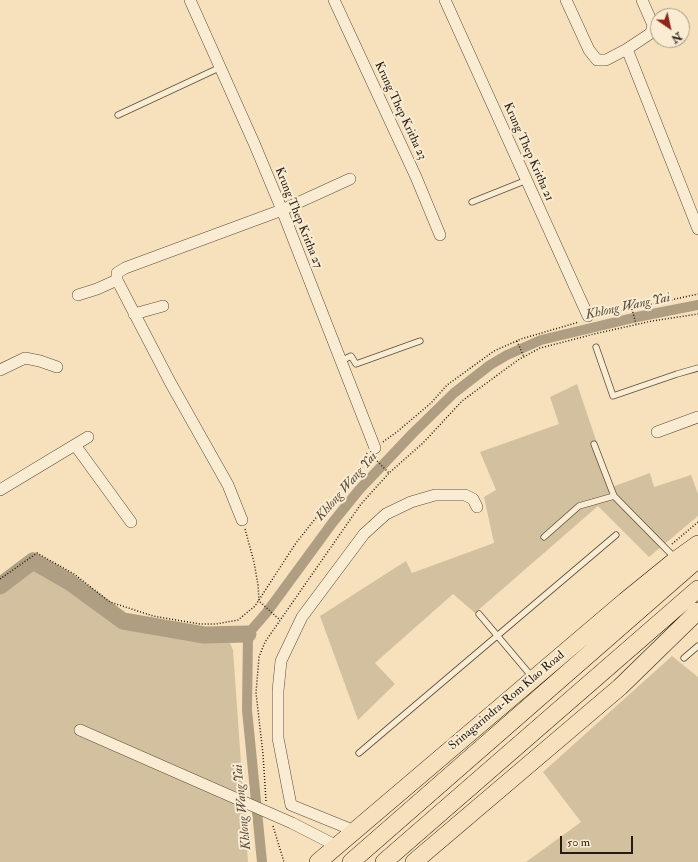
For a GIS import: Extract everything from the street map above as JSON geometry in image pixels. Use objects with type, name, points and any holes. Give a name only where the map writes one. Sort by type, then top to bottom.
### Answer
[{"type":"main road","name":"Srinagarindra-Rom Klao Road","points":[[318,862],[339,850],[355,831],[534,678],[625,601],[698,544]]},
{"type":"main road","name":"Srinagarindra-Rom Klao Road","points":[[351,862],[527,710],[698,559]]},
{"type":"main road","points":[[384,862],[698,589]]},
{"type":"main road","points":[[421,860],[620,687],[698,611]]},
{"type":"street","name":"Krung Thep Kritha 27","points":[[190,0],[282,210],[340,361],[372,450]]},
{"type":"street","name":"Krung Thep Kritha 23","points":[[334,0],[416,177],[440,235]]},
{"type":"street","name":"Krung Thep Kritha 21","points":[[445,0],[587,318]]},
{"type":"street","points":[[566,0],[589,50],[598,60],[606,60],[648,36],[653,25],[642,0]]},
{"type":"street","points":[[627,49],[698,229]]},
{"type":"street","points":[[242,520],[228,485],[134,314],[117,280],[117,273],[125,268],[282,210],[350,179]]},
{"type":"street","points":[[78,295],[97,289],[117,280]]},
{"type":"street","points":[[134,314],[163,306]]},
{"type":"street","points":[[0,370],[25,358],[57,366]]},
{"type":"street","points":[[657,432],[698,417]]},
{"type":"street","points":[[0,490],[88,437]]},
{"type":"street","points":[[75,445],[131,522]]},
{"type":"street","points":[[355,831],[291,805],[278,738],[278,691],[281,661],[302,617],[364,534],[386,514],[411,502],[435,495],[465,495],[473,499],[478,507]]},
{"type":"street","points":[[80,730],[292,823],[339,850]]},
{"type":"lane","points":[[118,115],[220,67]]},
{"type":"lane","points":[[472,202],[526,180]]},
{"type":"lane","points":[[340,361],[351,356],[356,364],[420,342]]},
{"type":"lane","points":[[596,347],[613,396],[698,368]]},
{"type":"lane","points":[[594,444],[614,496],[676,560]]},
{"type":"lane","points":[[544,537],[579,506],[614,496]]},
{"type":"lane","points":[[359,753],[616,535]]},
{"type":"lane","points":[[480,614],[534,678]]},
{"type":"lane","points":[[684,658],[698,646]]},
{"type":"path","points":[[0,579],[37,553],[74,574],[110,602],[153,616],[200,624],[216,624],[238,620],[259,601],[296,543],[319,514],[361,470],[372,450],[398,431],[453,380],[494,351],[517,341],[587,318],[698,294]]},
{"type":"path","points":[[632,309],[636,324]]},
{"type":"path","points":[[266,805],[263,754],[256,693],[259,658],[265,642],[361,504],[389,473],[423,444],[462,401],[524,357],[540,348],[636,324],[698,314]]},
{"type":"path","points":[[517,341],[524,357]]},
{"type":"path","points":[[372,450],[389,473]]},
{"type":"path","points":[[242,520],[254,562],[259,601],[280,620]]},
{"type":"path","points":[[273,826],[284,862]]},
{"type":"shaded area","points":[[577,384],[612,487],[650,473],[654,487],[691,475],[698,494],[698,516],[649,557],[598,506],[475,613],[453,594],[375,663],[395,684],[358,720],[320,616],[406,561],[412,573],[494,543],[484,497],[496,490],[480,452],[559,424],[550,397]]},
{"type":"shaded area","points":[[36,567],[101,614],[124,628],[185,640],[230,643],[233,650],[248,862],[0,862],[0,592],[27,570]]},
{"type":"shaded area","points":[[672,656],[698,677],[698,862],[526,862],[581,822],[543,772]]},
{"type":"waterway","name":"Khlong Wang Yai","points":[[262,862],[247,710],[248,634],[267,612],[333,522],[359,490],[413,433],[454,393],[490,365],[507,355],[541,340],[637,317],[698,305]]},
{"type":"waterway","points":[[0,586],[33,561],[68,581],[123,621],[204,635],[248,634]]}]
